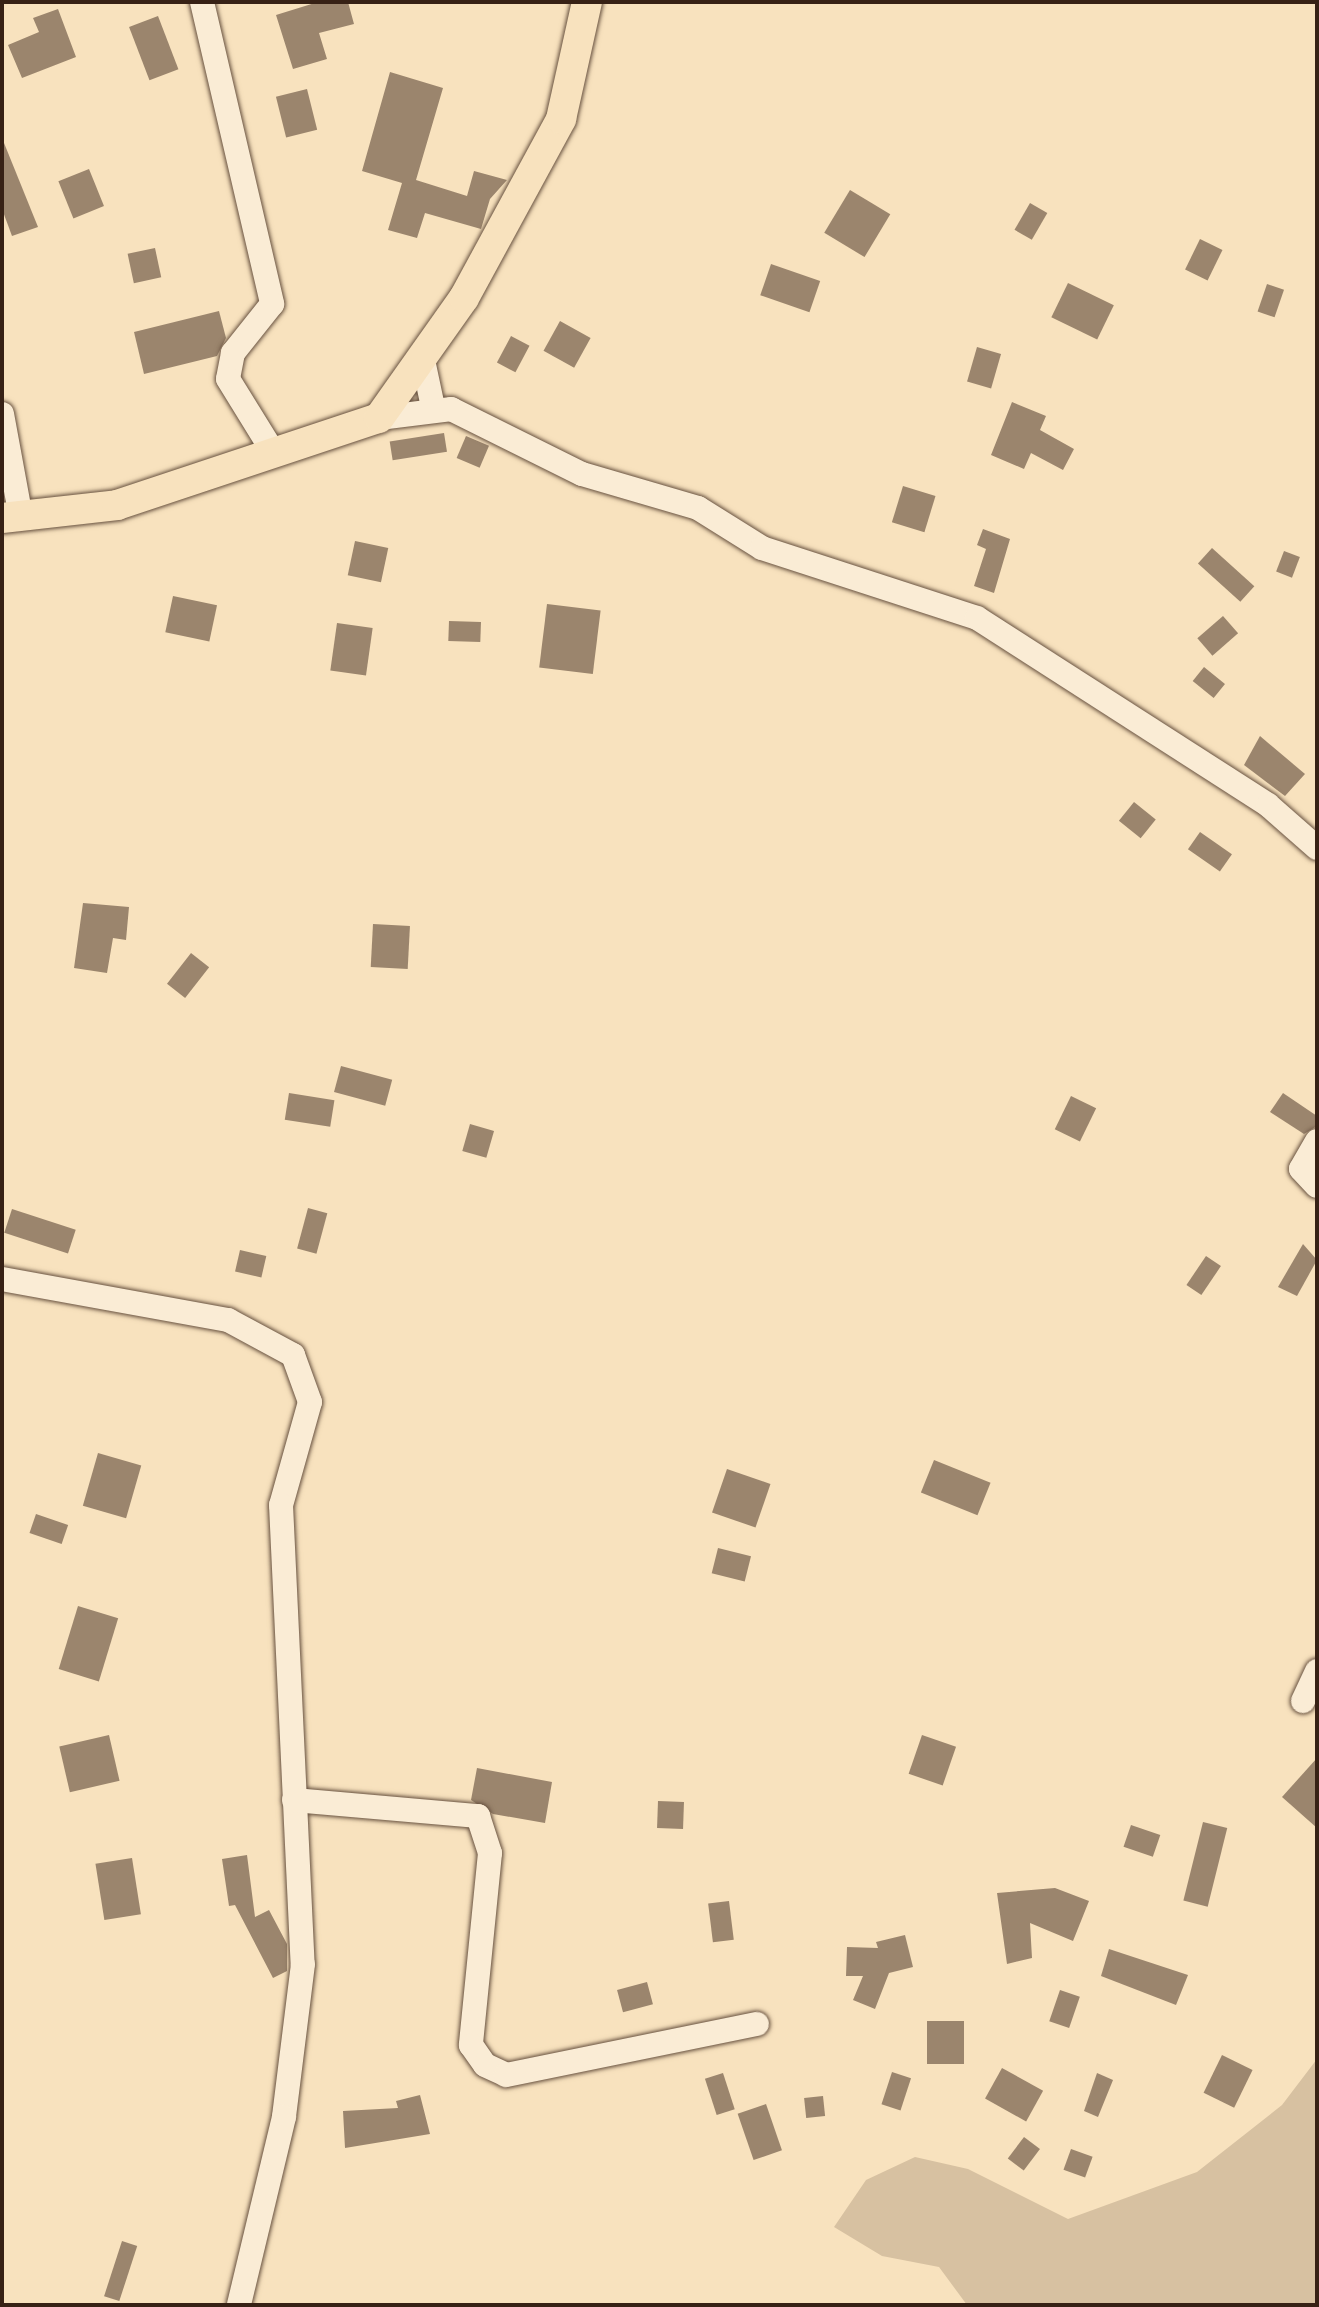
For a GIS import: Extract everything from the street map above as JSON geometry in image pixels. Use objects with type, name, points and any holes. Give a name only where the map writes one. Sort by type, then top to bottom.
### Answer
[{"type":"main road","points":[[12,518],[117,505],[379,418],[423,360],[561,119],[587,2]]},
{"type":"street","points":[[202,2],[272,304],[233,353],[228,379],[273,452]]},
{"type":"street","points":[[423,360],[433,407]]},
{"type":"street","points":[[379,418],[433,407],[465,414],[582,474],[698,508],[762,548],[977,618],[1268,805],[1317,848]]},
{"type":"street","points":[[2,414],[12,518]]},
{"type":"street","points":[[1317,1141],[1301,1169],[1317,1186]]},
{"type":"street","points":[[2,1279],[228,1320],[283,1347],[299,1366],[310,1412],[281,1505],[303,1964],[284,2117],[239,2305]]},
{"type":"street","points":[[1303,1701],[1317,1671]]},
{"type":"street","points":[[294,1800],[478,1816],[490,1853],[471,2045],[485,2065],[506,2075],[757,2024]]},
{"type":"shaded area","points":[[1317,2059],[1317,2305],[967,2305],[939,2267],[882,2256],[834,2227],[866,2180],[915,2157],[968,2169],[1068,2219],[1197,2172],[1282,2105]]},
{"type":"building","points":[[318,2],[348,2],[354,24],[319,33],[327,59],[293,69],[276,15]]},
{"type":"building","points":[[58,9],[76,57],[22,78],[8,45],[39,32],[33,18]]},
{"type":"building","points":[[158,16],[178,69],[149,80],[129,27]]},
{"type":"building","points":[[390,72],[443,88],[416,180],[467,196],[474,171],[507,180],[490,199],[481,229],[425,213],[417,238],[388,230],[402,183],[362,171]]},
{"type":"building","points":[[307,89],[317,130],[286,137],[276,97]]},
{"type":"building","points":[[2,138],[38,227],[12,236],[2,209]]},
{"type":"building","points":[[89,169],[104,206],[73,218],[58,181]]},
{"type":"building","points":[[850,190],[890,214],[865,257],[824,233]]},
{"type":"building","points":[[1030,203],[1047,213],[1032,240],[1014,230]]},
{"type":"building","points":[[1200,239],[1222,250],[1208,281],[1185,270]]},
{"type":"building","points":[[155,248],[161,277],[134,283],[128,254]]},
{"type":"building","points":[[771,264],[820,281],[809,312],[760,295]]},
{"type":"building","points":[[1068,283],[1114,305],[1097,340],[1051,317]]},
{"type":"building","points":[[1267,284],[1284,290],[1275,317],[1258,311]]},
{"type":"building","points":[[219,311],[226,338],[217,356],[144,374],[134,332]]},
{"type":"building","points":[[560,321],[591,338],[574,368],[544,351]]},
{"type":"building","points":[[511,336],[530,346],[515,372],[497,362]]},
{"type":"building","points":[[977,347],[1001,354],[991,388],[967,382]]},
{"type":"building","points":[[1012,402],[1046,416],[1040,430],[1074,449],[1063,470],[1031,453],[1024,469],[991,455]]},
{"type":"building","points":[[444,433],[447,452],[393,460],[390,442]]},
{"type":"building","points":[[466,436],[489,446],[480,468],[457,458]]},
{"type":"building","points":[[903,486],[936,496],[924,532],[892,522]]},
{"type":"building","points":[[983,529],[1010,539],[994,593],[974,586],[986,549],[977,545]]},
{"type":"building","points":[[355,541],[388,548],[381,582],[348,575]]},
{"type":"building","points":[[1212,548],[1254,586],[1240,602],[1198,564]]},
{"type":"building","points":[[1284,551],[1300,557],[1292,578],[1276,572]]},
{"type":"building","points":[[173,596],[217,605],[209,642],[165,632]]},
{"type":"building","points":[[547,604],[601,611],[593,674],[539,668]]},
{"type":"building","points":[[1223,616],[1238,633],[1212,656],[1197,638]]},
{"type":"building","points":[[449,621],[481,622],[480,642],[448,641]]},
{"type":"building","points":[[337,623],[373,628],[366,676],[330,671]]},
{"type":"building","points":[[1204,667],[1225,684],[1214,698],[1193,681]]},
{"type":"building","points":[[1260,736],[1305,774],[1285,796],[1244,765]]},
{"type":"building","points":[[1134,802],[1156,820],[1141,838],[1119,821]]},
{"type":"building","points":[[1200,832],[1232,854],[1220,872],[1188,849]]},
{"type":"building","points":[[83,903],[129,907],[126,940],[113,938],[107,973],[74,968]]},
{"type":"building","points":[[373,924],[410,926],[408,969],[371,967]]},
{"type":"building","points":[[191,953],[209,967],[185,998],[167,984]]},
{"type":"building","points":[[341,1066],[392,1080],[385,1106],[334,1092]]},
{"type":"building","points":[[289,1093],[334,1100],[330,1127],[285,1120]]},
{"type":"building","points":[[1283,1093],[1317,1116],[1317,1126],[1304,1134],[1270,1112]]},
{"type":"building","points":[[1071,1096],[1096,1108],[1080,1142],[1055,1129]]},
{"type":"building","points":[[470,1124],[494,1131],[486,1158],[462,1151]]},
{"type":"building","points":[[308,1208],[327,1213],[316,1254],[297,1249]]},
{"type":"building","points":[[12,1209],[76,1230],[68,1253],[4,1233]]},
{"type":"building","points":[[1303,1244],[1317,1260],[1297,1296],[1278,1287]]},
{"type":"building","points":[[240,1250],[266,1256],[261,1278],[235,1271]]},
{"type":"building","points":[[1206,1256],[1221,1266],[1201,1295],[1186,1285]]},
{"type":"building","points":[[98,1453],[141,1465],[126,1518],[83,1506]]},
{"type":"building","points":[[934,1460],[991,1483],[977,1515],[921,1492]]},
{"type":"building","points":[[727,1469],[770,1484],[756,1527],[712,1512]]},
{"type":"building","points":[[36,1514],[68,1525],[62,1544],[29,1533]]},
{"type":"building","points":[[718,1548],[751,1556],[745,1581],[712,1573]]},
{"type":"building","points":[[78,1606],[118,1618],[99,1681],[59,1669]]},
{"type":"building","points":[[109,1735],[120,1781],[70,1792],[59,1746]]},
{"type":"building","points":[[922,1735],[956,1747],[943,1785],[909,1774]]},
{"type":"building","points":[[1317,1758],[1317,1828],[1282,1797]]},
{"type":"building","points":[[477,1768],[552,1782],[545,1823],[493,1814],[471,1800]]},
{"type":"building","points":[[658,1801],[684,1802],[683,1829],[657,1828]]},
{"type":"building","points":[[1203,1822],[1227,1828],[1208,1907],[1183,1901]]},
{"type":"building","points":[[1131,1825],[1160,1835],[1153,1857],[1124,1847]]},
{"type":"building","points":[[247,1855],[255,1917],[269,1910],[287,1944],[287,1971],[273,1978],[235,1905],[229,1906],[222,1859]]},
{"type":"building","points":[[132,1858],[141,1914],[104,1920],[95,1864]]},
{"type":"building","points":[[1055,1888],[1089,1901],[1073,1941],[1030,1923],[1032,1958],[1007,1964],[997,1893]]},
{"type":"building","points":[[729,1901],[734,1940],[713,1942],[708,1904]]},
{"type":"building","points":[[905,1935],[913,1967],[889,1973],[875,2009],[853,2000],[863,1976],[846,1976],[847,1947],[878,1948],[876,1942]]},
{"type":"building","points":[[1109,1949],[1188,1975],[1176,2005],[1101,1976]]},
{"type":"building","points":[[647,1982],[653,2004],[623,2012],[617,1990]]},
{"type":"building","points":[[1060,1990],[1080,1997],[1069,2028],[1049,2021]]},
{"type":"building","points":[[927,2021],[964,2021],[964,2064],[927,2064]]},
{"type":"building","points":[[1222,2055],[1253,2070],[1234,2108],[1204,2093]]},
{"type":"building","points":[[1002,2068],[1043,2091],[1026,2121],[985,2099]]},
{"type":"building","points":[[892,2072],[911,2078],[901,2111],[881,2104]]},
{"type":"building","points":[[723,2073],[735,2109],[717,2115],[705,2079]]},
{"type":"building","points":[[1097,2073],[1113,2080],[1098,2117],[1084,2111]]},
{"type":"building","points":[[420,2095],[430,2134],[345,2148],[343,2111],[398,2108],[396,2101]]},
{"type":"building","points":[[823,2096],[825,2116],[806,2118],[804,2098]]},
{"type":"building","points":[[766,2104],[782,2150],[754,2160],[738,2114]]},
{"type":"building","points":[[1024,2137],[1040,2149],[1024,2171],[1008,2159]]},
{"type":"building","points":[[1071,2149],[1093,2157],[1085,2178],[1063,2170]]},
{"type":"building","points":[[122,2241],[137,2246],[119,2301],[104,2296]]}]
